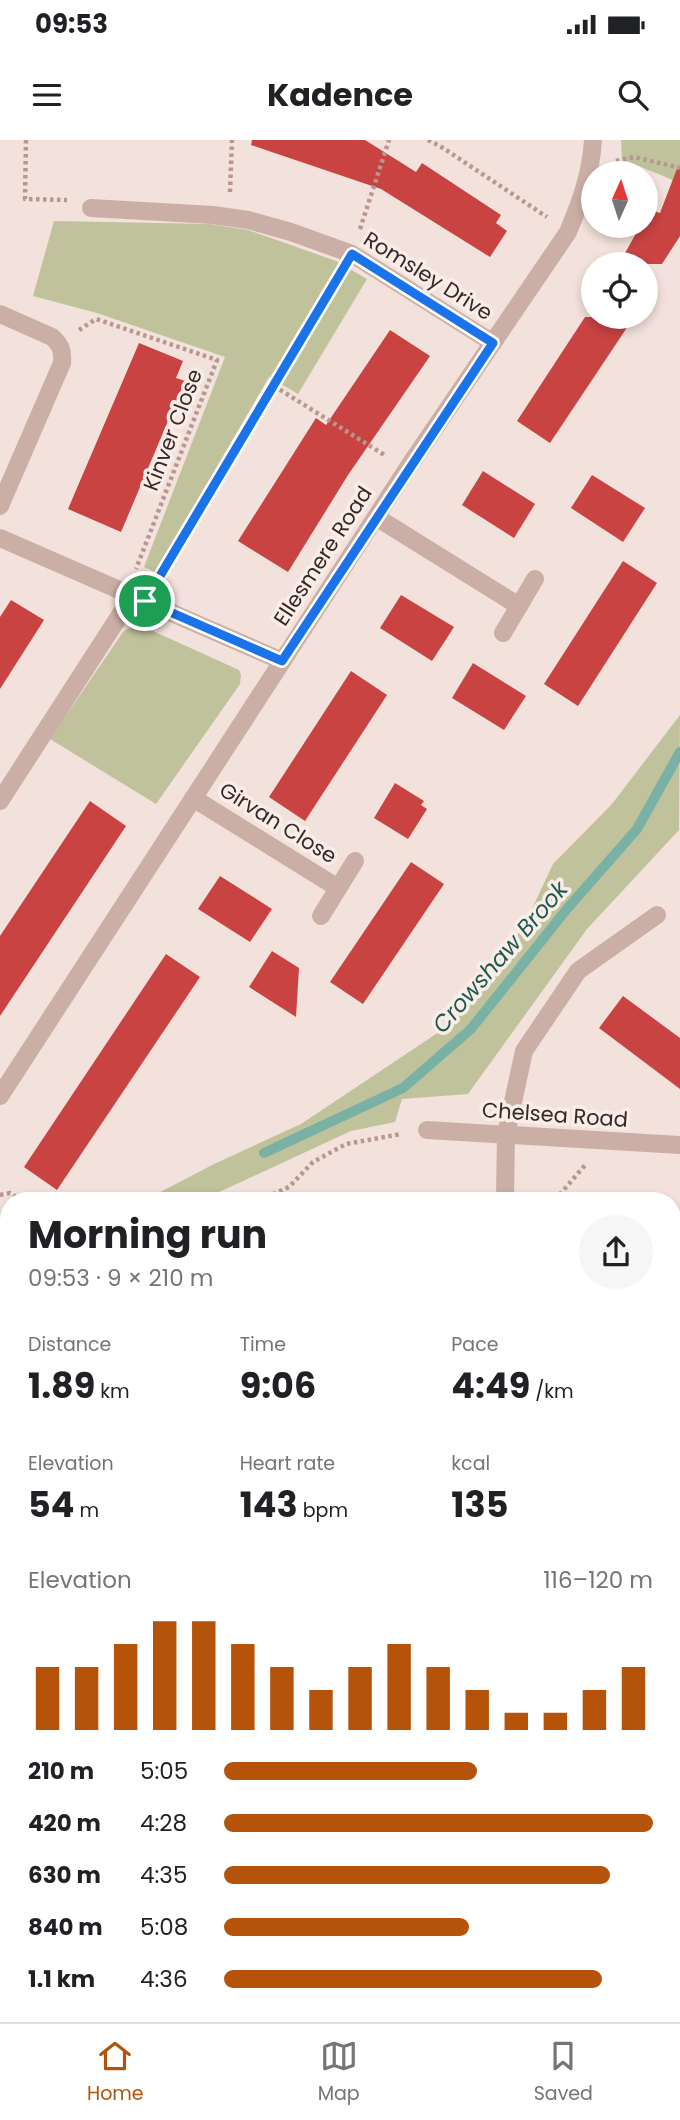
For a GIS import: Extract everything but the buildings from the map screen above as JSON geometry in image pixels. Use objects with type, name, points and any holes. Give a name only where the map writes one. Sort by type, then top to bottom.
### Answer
[{"type":"street","name":"Ellesmere Road","points":[[591,161],[593,140]]},
{"type":"street","name":"Ellesmere Road","points":[[0,1095],[407,469],[568,232],[581,200]]},
{"type":"street","name":"Romsley Drive","points":[[91,208],[229,218],[291,232],[352,254],[493,343]]},
{"type":"street","points":[[0,314],[35,328],[60,343],[63,353],[62,363],[0,506]]},
{"type":"street","points":[[376,517],[519,607]]},
{"type":"street","points":[[0,538],[282,661]]},
{"type":"street","points":[[503,633],[535,579]]},
{"type":"street","points":[[0,801],[135,596]]},
{"type":"street","name":"Girvan Close","points":[[193,797],[338,888]]},
{"type":"street","name":"Girvan Close","points":[[321,916],[355,861]]},
{"type":"street","points":[[505,1192],[506,1134],[524,1051],[578,971],[657,915]]},
{"type":"street","name":"Chelsea Road","points":[[426,1130],[680,1145]]},
{"type":"street","points":[[0,2010],[0,2016]]},
{"type":"path","points":[[26,140],[25,199],[71,200],[91,208]]},
{"type":"path","points":[[229,218],[232,140]]},
{"type":"path","points":[[135,596],[274,386],[352,254],[389,140]]},
{"type":"path","points":[[428,140],[568,232]]},
{"type":"path","points":[[615,161],[634,157],[651,161]]},
{"type":"path","points":[[658,163],[680,168]]},
{"type":"path","name":"Kinver Close","points":[[60,343],[96,319],[217,359],[135,596]]},
{"type":"path","points":[[274,386],[407,469]]},
{"type":"path","points":[[278,1192],[289,1187],[313,1162],[346,1144],[426,1130]]},
{"type":"path","points":[[562,1192],[586,1165],[588,1139]]},
{"type":"green space","points":[[621,140],[680,140],[680,183],[658,174],[658,161],[622,159]]},
{"type":"green space","points":[[54,221],[210,224],[248,230],[336,261],[367,279],[298,394],[269,377],[156,572],[144,567],[225,357],[97,313],[33,296]]},
{"type":"green space","points":[[132,626],[142,626],[239,670],[241,675],[240,684],[156,804],[50,739],[123,632]]},
{"type":"green space","points":[[680,715],[679,830],[587,929],[468,1094],[402,1099],[395,1122],[351,1131],[219,1192],[160,1192],[301,1124],[448,1026],[524,926],[553,864],[612,804]]},
{"type":"waterway","name":"Crowshaw Brook","points":[[264,1153],[403,1088],[471,1029],[566,910],[637,829],[680,752]]},
{"type":"route","points":[[352,254],[493,343],[282,661],[145,601],[352,254]]}]
